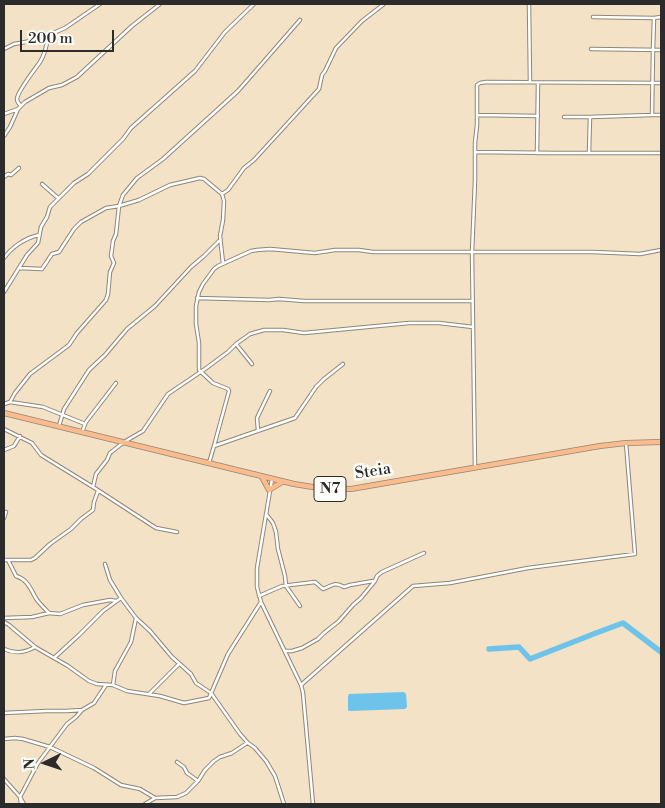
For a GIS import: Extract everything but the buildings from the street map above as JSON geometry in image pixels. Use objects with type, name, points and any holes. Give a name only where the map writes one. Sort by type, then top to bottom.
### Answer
[{"type":"main road","name":"Steia","points":[[4,413],[262,477],[319,488],[351,489],[600,446],[661,442]]},
{"type":"main road","points":[[262,477],[269,490],[283,481]]},
{"type":"street","points":[[4,49],[14,44],[48,36],[66,28],[100,4]]},
{"type":"street","points":[[4,136],[18,109],[26,101],[49,88],[62,85],[77,77],[137,22],[160,4]]},
{"type":"street","points":[[4,292],[27,255],[38,243],[41,227],[47,217],[49,208],[74,183],[88,174],[131,128],[195,71],[225,32],[254,4]]},
{"type":"street","points":[[222,194],[228,190],[244,168],[254,160],[319,89],[322,75],[336,48],[362,20],[384,4]]},
{"type":"street","points":[[529,4],[530,82]]},
{"type":"street","points":[[593,17],[661,17]]},
{"type":"street","points":[[652,115],[654,18]]},
{"type":"street","points":[[10,402],[30,374],[69,345],[106,300],[110,272],[114,263],[111,256],[122,195],[135,180],[163,159],[238,91],[300,20]]},
{"type":"street","points":[[21,106],[18,102],[18,96],[41,61],[48,36]]},
{"type":"street","points":[[591,49],[661,50]]},
{"type":"street","points":[[475,468],[472,253],[476,152],[476,88],[478,83],[661,83]]},
{"type":"street","points":[[537,153],[538,83]]},
{"type":"street","points":[[4,114],[18,109]]},
{"type":"street","points":[[476,114],[538,116]]},
{"type":"street","points":[[564,117],[661,115]]},
{"type":"street","points":[[589,153],[590,117]]},
{"type":"street","points":[[476,152],[661,153]]},
{"type":"street","points":[[4,176],[11,175],[19,168]]},
{"type":"street","points":[[19,268],[42,269],[52,254],[59,252],[77,225],[104,209],[142,199],[170,185],[200,178],[204,179],[222,194],[225,206],[220,241],[223,263]]},
{"type":"street","points":[[42,184],[58,198]]},
{"type":"street","points":[[4,258],[14,247],[31,236],[39,235]]},
{"type":"street","points":[[59,426],[64,409],[89,370],[105,355],[127,328],[156,306],[191,267],[220,241]]},
{"type":"street","points":[[209,463],[229,391],[210,381],[198,368],[199,344],[195,314],[197,298],[202,284],[214,269],[223,263],[251,250],[264,249],[315,253],[335,250],[359,250],[373,252],[587,252],[640,254],[661,250]]},
{"type":"street","points":[[197,298],[473,301]]},
{"type":"street","points":[[93,487],[96,474],[110,453],[124,442],[144,431],[168,394],[228,352],[250,334],[270,329],[304,333],[409,323],[439,323],[473,327]]},
{"type":"street","points":[[236,344],[252,364]]},
{"type":"street","points":[[214,446],[295,418],[316,387],[343,364]]},
{"type":"street","points":[[82,432],[85,424],[116,383]]},
{"type":"street","points":[[258,431],[257,418],[270,391]]},
{"type":"street","points":[[4,404],[10,402],[38,406],[85,424]]},
{"type":"street","points":[[4,429],[32,443],[41,455],[156,528],[177,532]]},
{"type":"street","points":[[4,450],[14,446],[20,436]]},
{"type":"street","points":[[301,685],[413,586],[450,583],[528,568],[635,554],[626,443]]},
{"type":"street","points":[[272,479],[256,578],[261,602],[301,685],[304,698],[313,804]]},
{"type":"street","points":[[4,560],[31,560],[35,558],[93,510],[98,491]]},
{"type":"street","points":[[4,518],[6,512]]},
{"type":"street","points":[[266,514],[273,522],[276,532],[286,586],[300,606]]},
{"type":"street","points":[[285,651],[302,648],[317,640],[340,621],[375,581],[377,576],[387,569],[424,553]]},
{"type":"street","points":[[8,560],[16,576],[21,578],[32,589],[37,600],[49,613]]},
{"type":"street","points":[[105,564],[110,580],[120,598],[136,618],[172,658],[191,674],[196,683],[211,693],[248,743],[255,748],[271,768],[284,804]]},
{"type":"street","points":[[259,596],[277,587],[315,582],[323,589],[335,584],[344,587],[350,584],[375,581]]},
{"type":"street","points":[[54,658],[102,611],[120,598]]},
{"type":"street","points":[[4,618],[32,617],[49,613],[60,614],[84,605],[110,600],[116,601]]},
{"type":"street","points":[[4,622],[34,647],[72,668],[89,681],[97,684],[113,685],[127,692],[149,694],[188,703],[206,699],[211,693],[228,654],[261,602]]},
{"type":"street","points":[[113,685],[116,671],[131,642],[136,618]]},
{"type":"street","points":[[4,649],[14,653],[27,651],[34,647]]},
{"type":"street","points":[[149,694],[179,664]]},
{"type":"street","points":[[20,798],[35,768],[67,724],[82,710],[94,703],[106,685]]},
{"type":"street","points":[[4,714],[82,710]]},
{"type":"street","points":[[4,739],[23,739],[50,747],[94,768],[118,784],[140,789],[155,798]]},
{"type":"street","points":[[145,804],[155,798],[179,796],[186,793],[214,761],[248,743]]},
{"type":"street","points":[[178,762],[198,781]]},
{"type":"street","points":[[4,778],[20,798],[22,804]]},
{"type":"water","points":[[404,692],[406,694],[407,707],[405,709],[348,710],[349,694]]},
{"type":"waterway","points":[[489,649],[519,647],[530,659],[623,623],[661,652]]}]
